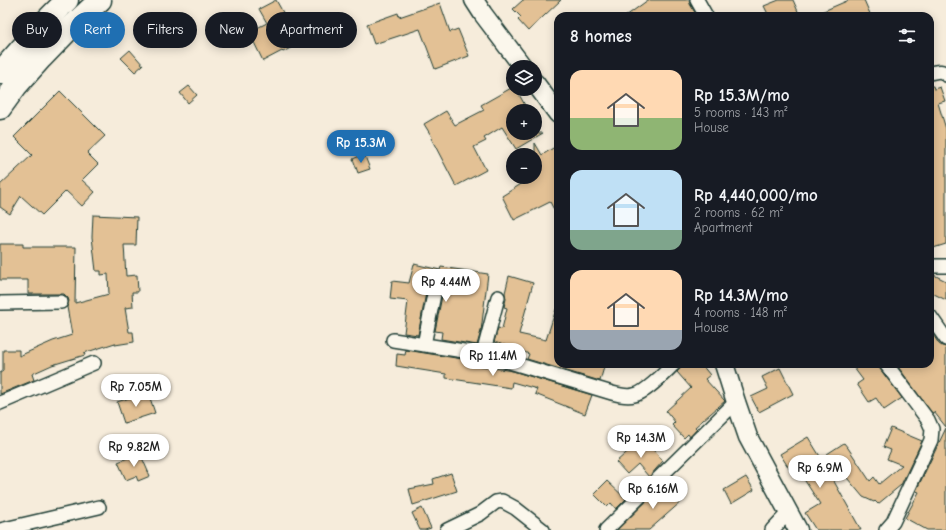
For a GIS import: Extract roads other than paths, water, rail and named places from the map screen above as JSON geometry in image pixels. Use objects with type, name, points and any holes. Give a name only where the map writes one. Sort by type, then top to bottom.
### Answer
[{"type":"highway","points":[[0,73],[45,22],[67,0]]},
{"type":"highway","points":[[0,108],[16,86],[41,58],[89,9],[100,0]]},
{"type":"street","points":[[474,0],[518,60]]},
{"type":"street","points":[[696,0],[704,12]]},
{"type":"street","points":[[934,72],[941,71],[946,75]]},
{"type":"street","points":[[542,92],[554,109]]},
{"type":"street","points":[[934,266],[946,266]]},
{"type":"street","points":[[424,345],[437,279]]},
{"type":"street","points":[[483,354],[498,297]]},
{"type":"street","points":[[0,303],[61,302]]},
{"type":"street","points":[[934,314],[946,319]]},
{"type":"street","points":[[934,322],[946,339]]},
{"type":"street","points":[[393,340],[483,354],[626,396],[636,395],[646,390],[670,368]]},
{"type":"street","points":[[0,402],[94,363]]},
{"type":"street","points":[[725,368],[748,437],[798,530]]},
{"type":"street","points":[[889,368],[928,420],[932,429],[930,440],[893,527]]},
{"type":"street","points":[[606,530],[736,402]]},
{"type":"street","points":[[447,530],[480,514],[496,502],[502,501],[514,508],[543,530]]},
{"type":"street","points":[[0,530],[99,507]]},
{"type":"street","points":[[772,530],[788,513]]}]
